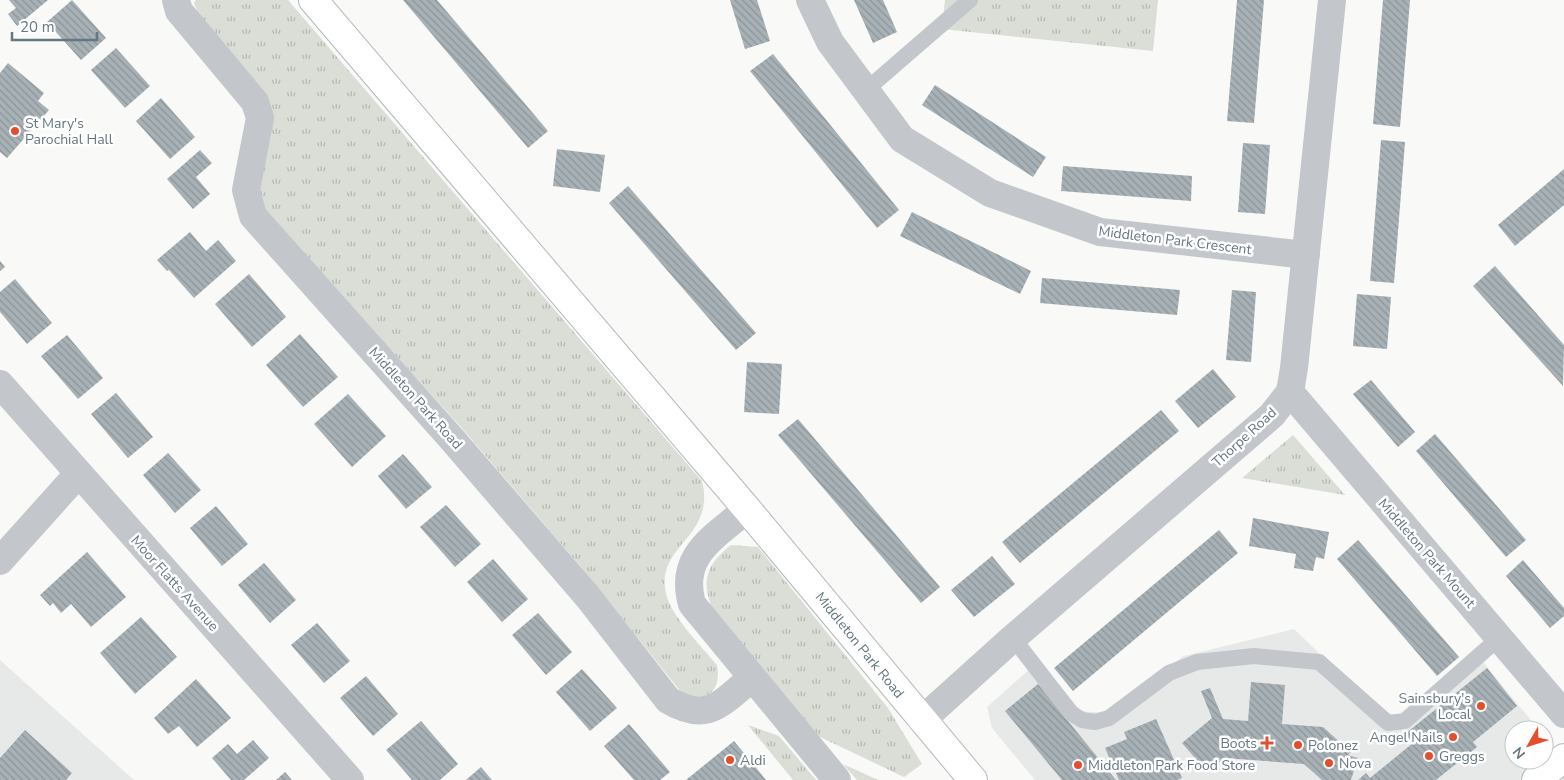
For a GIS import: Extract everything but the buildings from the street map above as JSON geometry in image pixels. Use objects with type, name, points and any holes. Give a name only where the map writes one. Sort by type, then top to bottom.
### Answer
[{"type":"street","name":"Middleton Park Road","points":[[176,0],[180,11],[255,102],[260,118],[246,190],[253,216],[451,438],[576,582],[668,700],[684,709],[700,712],[718,706],[752,678]]},
{"type":"street","name":"Middleton Park Road","points":[[313,0],[747,509],[973,780]]},
{"type":"street","name":"Middleton Park Crescent","points":[[810,0],[830,42],[902,139],[990,193],[1100,232],[1306,255]]},
{"type":"street","name":"Thorpe Road","points":[[922,720],[1013,638],[1272,415],[1290,392],[1332,0]]},
{"type":"street","name":"Moor Flatts Avenue","points":[[0,384],[350,780]]},
{"type":"street","name":"Middleton Park Mount","points":[[1290,392],[1564,714]]},
{"type":"street","points":[[0,561],[78,474]]},
{"type":"street","points":[[747,509],[702,548],[693,560],[688,575],[688,590],[692,604],[700,617],[837,780]]},
{"type":"street","points":[[1536,780],[1564,758]]},
{"type":"lane","points":[[866,90],[970,0]]},
{"type":"lane","points":[[1013,638],[1071,713],[1082,720],[1095,722],[1109,718],[1169,672],[1197,662],[1254,656],[1318,662],[1388,723],[1405,720],[1500,637]]},
{"type":"shaded area","points":[[1294,629],[1379,711],[1397,716],[1474,651],[1531,720],[1504,720],[1504,770],[1554,770],[1554,749],[1564,761],[1564,780],[1035,780],[992,728],[987,707],[1039,661],[1081,711],[1104,713],[1184,656]]},
{"type":"shaded area","points":[[0,660],[134,780],[0,780]]},
{"type":"green space","points":[[196,0],[288,0],[702,481],[704,501],[700,517],[667,567],[665,582],[668,600],[677,616],[717,665],[717,683],[710,694],[697,697],[681,692],[581,567],[460,426],[263,210],[259,186],[272,130],[270,108],[266,98],[198,13],[194,3]]},
{"type":"green space","points":[[945,0],[1158,0],[1153,51],[942,29]]},
{"type":"green space","points":[[1293,435],[1345,495],[1242,478]]},
{"type":"green space","points":[[731,545],[758,547],[888,708],[922,764],[904,777],[818,736],[714,612],[707,591],[708,574],[716,560]]},
{"type":"green space","points":[[748,725],[779,736],[816,780],[793,780]]},
{"type":"green space","points":[[843,764],[878,780],[857,780]]},
{"type":"place","name":"St Mary's Parochial Hall","points":[[15,131]]},
{"type":"place","name":"Sainsbury's Local","points":[[1481,706]]},
{"type":"place","name":"Angel Nails","points":[[1453,737]]},
{"type":"place","name":"Boots","points":[[1267,743]]},
{"type":"place","name":"Polonez","points":[[1298,745]]},
{"type":"place","name":"Greggs","points":[[1429,756]]},
{"type":"place","name":"Aldi","points":[[730,760]]},
{"type":"place","name":"Nova","points":[[1329,763]]},
{"type":"place","name":"Middleton Park Food Store","points":[[1078,765]]}]
